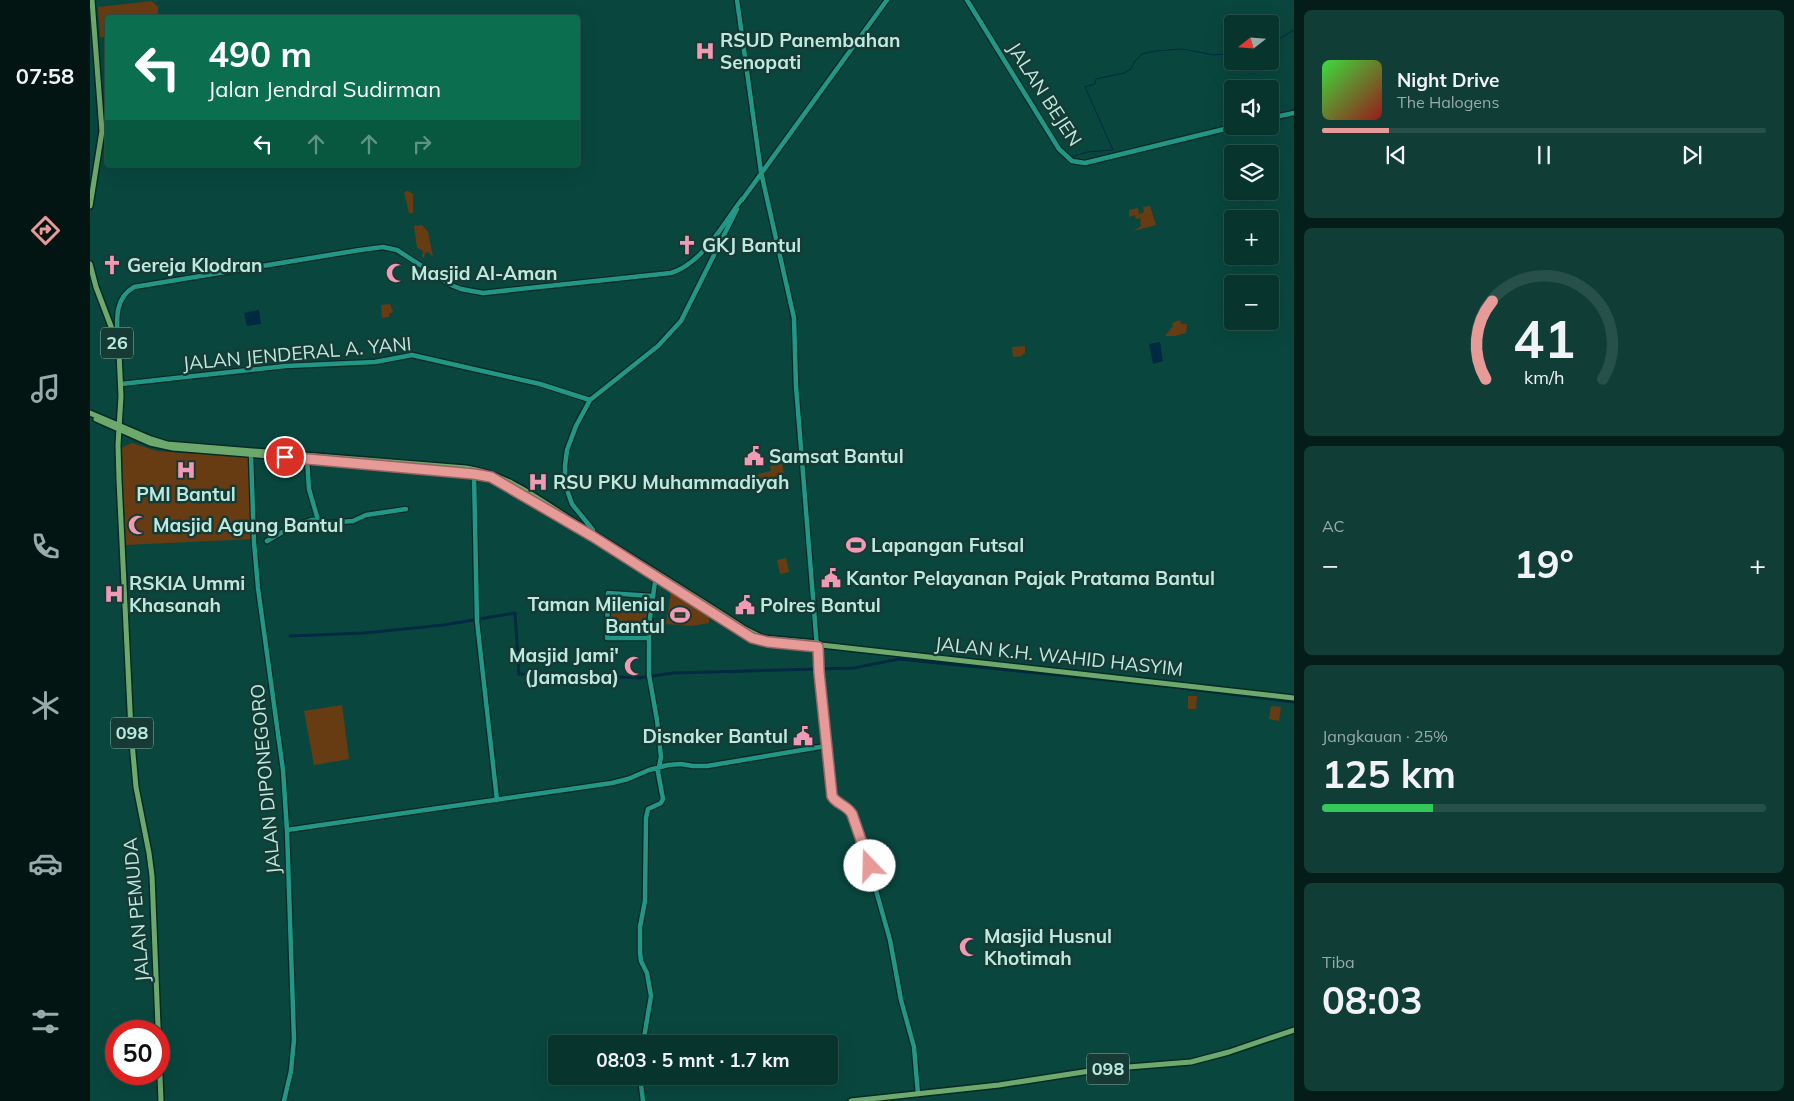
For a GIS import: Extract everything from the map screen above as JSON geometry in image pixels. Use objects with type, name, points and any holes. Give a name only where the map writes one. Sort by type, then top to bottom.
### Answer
[{"type":"main road","points":[[90,206],[102,131],[92,0]]},
{"type":"main road","points":[[737,0],[764,190],[794,318],[796,386],[819,645],[819,672],[832,796],[834,800],[849,809],[852,814],[868,862],[888,934],[901,1000],[914,1047],[918,1094]]},
{"type":"main road","points":[[119,359],[117,332],[119,303],[127,292],[143,285],[383,248],[397,250],[451,284],[476,292],[661,274],[682,268],[696,259],[887,0]]},
{"type":"main road","name":"JALAN BEJEN","points":[[967,0],[1059,149],[1072,161],[1085,164],[1224,129]]},
{"type":"main road","points":[[1279,116],[1294,113]]},
{"type":"main road","points":[[759,154],[764,160],[772,157]]},
{"type":"main road","points":[[752,185],[760,186],[764,190]]},
{"type":"main road","points":[[592,533],[593,530],[570,500],[564,474],[570,439],[582,412],[590,400],[658,346],[680,321],[742,198]]},
{"type":"main road","name":"26","points":[[90,264],[96,287],[115,337],[121,384],[120,427]]},
{"type":"main road","name":"JALAN JENDERAL A. YANI","points":[[121,384],[286,366],[375,362],[412,355],[529,381],[590,400]]},
{"type":"main road","points":[[90,415],[167,444],[478,470],[497,476],[656,574]]},
{"type":"main road","points":[[120,427],[158,446],[251,455],[370,462],[474,474],[493,478],[527,495],[592,533],[656,574]]},
{"type":"main road","name":"JALAN PEMUDA","points":[[120,427],[119,480],[131,731],[136,787],[152,876],[158,1020]]},
{"type":"main road","name":"JALAN DIPONEGORO","points":[[251,455],[254,547],[258,595],[282,753],[287,830],[294,1040],[291,1070],[284,1101]]},
{"type":"main road","points":[[307,459],[309,489],[318,520]]},
{"type":"main road","points":[[474,474],[473,504],[477,565],[477,620],[496,800]]},
{"type":"main road","points":[[267,541],[295,525],[309,520],[318,520],[326,523],[353,521],[366,515],[406,509]]},
{"type":"main road","points":[[644,1035],[651,996],[647,973],[640,957],[640,933],[646,901],[647,814],[649,808],[663,801],[658,772],[660,757],[659,738],[649,676],[649,638],[652,596],[656,574]]},
{"type":"main road","name":"JALAN K.H. WAHID HASYIM","points":[[656,574],[752,638],[768,642],[819,645],[1294,698]]},
{"type":"main road","points":[[649,638],[607,638],[608,593],[652,596]]},
{"type":"main road","points":[[287,830],[617,783],[644,772],[681,764],[707,766],[826,746]]},
{"type":"main road","name":"098","points":[[851,1101],[999,1084],[1103,1069],[1191,1062],[1229,1052],[1294,1030]]},
{"type":"main road","name":"098","points":[[160,1085],[161,1101]]},
{"type":"main road","points":[[641,1085],[643,1101]]},
{"type":"shaded area","points":[[152,1],[158,7],[158,15],[105,15],[105,37],[100,37],[98,7]]},
{"type":"shaded area","points":[[408,191],[413,194],[413,213],[409,213],[404,192]]},
{"type":"shaded area","points":[[1150,206],[1156,225],[1133,231],[1141,226],[1141,222],[1140,218],[1136,219],[1135,215],[1129,217],[1129,210],[1138,208],[1139,214],[1144,212],[1143,207]]},
{"type":"shaded area","points":[[422,225],[428,232],[433,257],[428,252],[425,253],[424,258],[422,250],[417,248],[414,226]]},
{"type":"shaded area","points":[[390,304],[393,312],[389,314],[389,317],[382,318],[381,305]]},
{"type":"shaded area","points":[[1180,320],[1181,324],[1187,324],[1186,333],[1165,336],[1173,326],[1172,323]]},
{"type":"shaded area","points":[[1025,346],[1025,353],[1022,356],[1013,357],[1012,347]]},
{"type":"shaded area","points":[[132,443],[157,451],[250,456],[253,539],[125,545],[121,450]]},
{"type":"shaded area","points":[[782,463],[784,475],[759,480],[758,474],[771,471],[770,466]]},
{"type":"shaded area","points":[[786,558],[789,572],[780,574],[777,560]]},
{"type":"shaded area","name":"Taman Milenial Bantul","points":[[671,592],[709,617],[709,623],[691,626],[666,624]]},
{"type":"shaded area","points":[[612,600],[647,603],[646,632],[610,629]]},
{"type":"shaded area","points":[[1188,696],[1197,696],[1196,709],[1188,709]]},
{"type":"shaded area","points":[[342,705],[349,759],[314,765],[304,711]]},
{"type":"shaded area","points":[[1271,706],[1281,707],[1279,721],[1269,719]]},
{"type":"water","points":[[259,310],[261,324],[247,326],[244,313]]},
{"type":"water","points":[[1160,342],[1163,361],[1153,364],[1149,344]]},
{"type":"waterway","points":[[1279,39],[1294,30]]},
{"type":"waterway","points":[[1071,157],[1087,152],[1113,150],[1085,87],[1095,84],[1096,79],[1124,73],[1131,69],[1135,61],[1142,54],[1155,51],[1182,49],[1214,55],[1224,54]]},
{"type":"waterway","points":[[290,636],[364,633],[444,625],[515,613],[519,674],[566,674],[639,678],[673,673],[854,668],[899,659],[1176,687]]},
{"type":"waterway","points":[[1182,688],[1294,702]]},
{"type":"place","name":"RSUD Panembahan Senopati","points":[[705,51]]},
{"type":"place","name":"GKJ Bantul","points":[[687,245]]},
{"type":"place","name":"Gereja Klodran","points":[[112,265]]},
{"type":"place","name":"Masjid Al-Aman","points":[[396,273]]},
{"type":"place","name":"Samsat Bantul","points":[[754,456]]},
{"type":"place","name":"PMI Bantul","points":[[186,470]]},
{"type":"place","name":"RSU PKU Muhammadiyah","points":[[538,482]]},
{"type":"place","name":"Masjid Agung Bantul","points":[[138,525]]},
{"type":"place","name":"Lapangan Futsal","points":[[856,545]]},
{"type":"place","name":"Kantor Pelayanan Pajak Pratama Bantul","points":[[831,578]]},
{"type":"place","name":"RSKIA Ummi Khasanah","points":[[114,594]]},
{"type":"place","name":"Polres Bantul","points":[[745,605]]},
{"type":"place","name":"Taman Milenial Bantul","points":[[680,615]]},
{"type":"place","name":"Masjid Jami' (Jamasba)","points":[[634,666]]},
{"type":"place","name":"Disnaker Bantul","points":[[803,736]]},
{"type":"place","name":"Masjid Husnul Khotimah","points":[[969,947]]},
{"type":"route","points":[[285,457],[491,477],[592,536],[752,638],[768,642],[818,647],[832,796],[834,800],[849,809],[852,814],[858,837],[870,866]]}]
